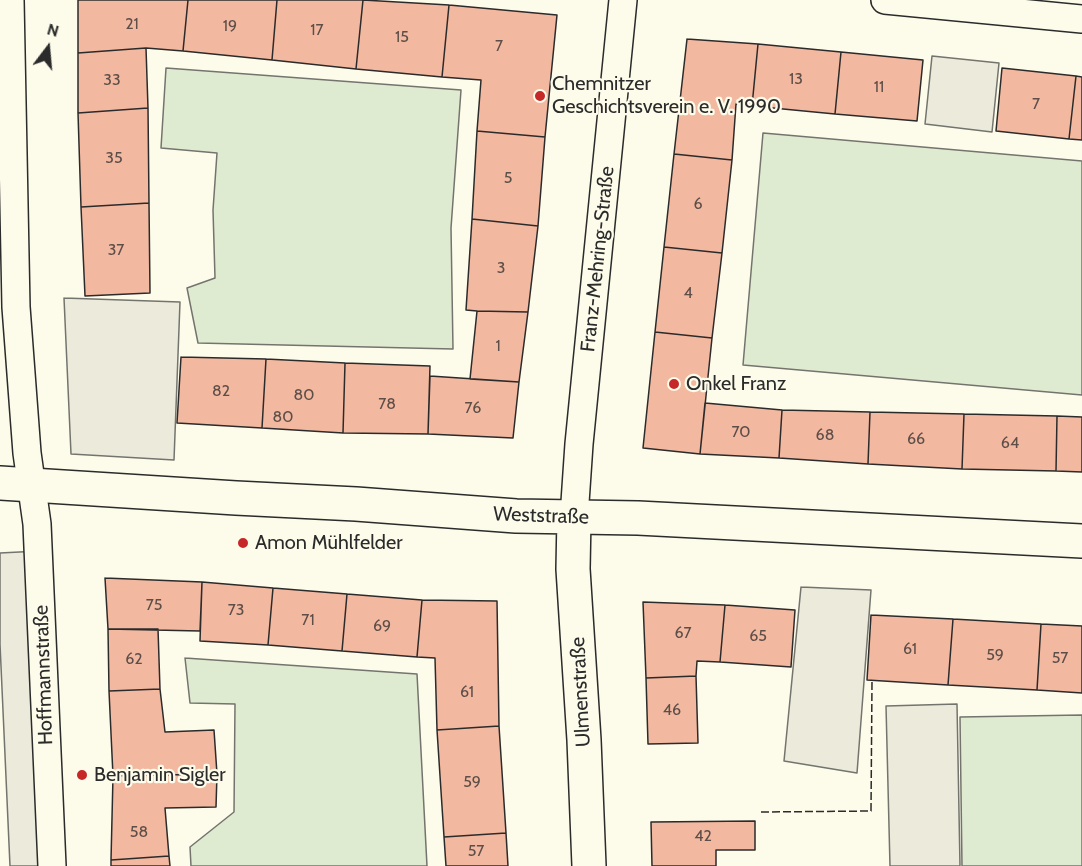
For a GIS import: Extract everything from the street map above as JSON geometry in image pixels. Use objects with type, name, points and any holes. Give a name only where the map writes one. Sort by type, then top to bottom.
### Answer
[{"type":"street","name":"Hoffmannstraße","points":[[10,0],[16,307],[27,453],[15,484],[37,524],[52,866]]},
{"type":"street","name":"Franz-Mehring-Straße","points":[[574,517],[579,444],[623,0]]},
{"type":"street","points":[[885,0],[1082,19]]},
{"type":"street","name":"Weststraße","points":[[15,484],[505,515],[638,518],[1082,541]]},
{"type":"street","name":"Ulmenstraße","points":[[574,517],[573,569],[589,866]]},
{"type":"green space","points":[[166,68],[461,90],[451,228],[453,349],[198,343],[187,288],[215,278],[213,210],[217,153],[161,148]]},
{"type":"green space","points":[[763,133],[1082,161],[1082,395],[743,365]]},
{"type":"green space","points":[[185,658],[417,674],[427,866],[191,866],[190,847],[234,812],[235,704],[190,703]]},
{"type":"green space","points":[[1082,715],[1082,866],[962,866],[960,717]]},
{"type":"shaded area","points":[[932,56],[999,63],[992,132],[925,124]]},
{"type":"shaded area","points":[[64,298],[180,302],[174,460],[71,454]]},
{"type":"shaded area","points":[[39,551],[52,866],[10,866],[0,644],[0,553]]},
{"type":"shaded area","points":[[801,587],[871,590],[857,773],[784,761]]},
{"type":"shaded area","points":[[957,704],[960,866],[890,866],[886,706]]},
{"type":"building","points":[[78,0],[188,0],[183,51],[146,48],[78,53]]},
{"type":"building","points":[[188,0],[277,0],[272,60],[183,51]]},
{"type":"building","points":[[277,0],[363,0],[356,69],[272,60]]},
{"type":"building","points":[[363,0],[449,5],[442,77],[356,69]]},
{"type":"building","points":[[449,5],[557,15],[545,137],[477,131],[481,80],[442,77]]},
{"type":"building","points":[[687,39],[758,44],[752,106],[736,104],[732,160],[674,154]]},
{"type":"building","points":[[758,44],[841,52],[835,114],[752,106]]},
{"type":"building","points":[[146,48],[148,108],[78,113],[78,53]]},
{"type":"building","points":[[841,52],[923,60],[917,121],[835,114]]},
{"type":"building","points":[[1002,68],[1076,76],[1069,139],[996,131]]},
{"type":"building","points":[[1076,76],[1082,77],[1082,140],[1069,139]]},
{"type":"building","points":[[148,108],[149,203],[81,207],[78,113]]},
{"type":"building","points":[[477,131],[545,137],[538,226],[472,219]]},
{"type":"building","points":[[674,154],[732,160],[722,253],[664,247]]},
{"type":"building","points":[[149,203],[150,293],[85,296],[81,207]]},
{"type":"building","points":[[472,219],[538,226],[528,312],[466,310]]},
{"type":"building","points":[[664,247],[722,253],[712,338],[655,332]]},
{"type":"building","points":[[477,311],[528,312],[519,382],[470,379]]},
{"type":"building","points":[[655,332],[712,338],[700,454],[643,448]]},
{"type":"building","points":[[181,357],[266,359],[262,428],[177,423]]},
{"type":"building","points":[[266,359],[345,363],[343,433],[262,428]]},
{"type":"building","points":[[345,363],[430,366],[428,434],[343,433]]},
{"type":"building","points":[[430,376],[519,382],[513,438],[428,434]]},
{"type":"building","points":[[705,403],[782,410],[779,458],[700,454]]},
{"type":"building","points":[[782,410],[870,412],[868,464],[779,458]]},
{"type":"building","points":[[870,412],[964,414],[962,469],[868,464]]},
{"type":"building","points":[[964,414],[1057,416],[1056,471],[962,469]]},
{"type":"building","points":[[1057,416],[1082,417],[1082,472],[1056,471]]},
{"type":"building","points":[[105,578],[202,582],[200,631],[108,629]]},
{"type":"building","points":[[202,582],[273,588],[268,645],[200,641]]},
{"type":"building","points":[[273,588],[347,594],[342,651],[268,645]]},
{"type":"building","points":[[347,594],[422,600],[417,657],[342,651]]},
{"type":"building","points":[[422,600],[497,601],[499,726],[437,730],[435,658],[417,657]]},
{"type":"building","points":[[643,602],[725,605],[720,662],[697,661],[696,676],[646,678]]},
{"type":"building","points":[[725,605],[795,610],[791,667],[720,662]]},
{"type":"building","points":[[871,615],[953,619],[948,685],[867,680]]},
{"type":"building","points":[[953,619],[1041,624],[1037,690],[948,685]]},
{"type":"building","points":[[1041,624],[1082,626],[1082,693],[1037,690]]},
{"type":"building","points":[[108,629],[158,629],[160,689],[109,691]]},
{"type":"building","points":[[696,676],[698,743],[648,744],[646,678]]},
{"type":"building","points":[[160,689],[165,732],[214,730],[217,774],[113,776],[109,691]]},
{"type":"building","points":[[499,726],[506,833],[444,837],[437,730]]},
{"type":"building","points":[[217,774],[216,807],[165,808],[169,856],[111,860],[113,776]]},
{"type":"building","points":[[755,821],[755,850],[716,850],[716,866],[652,866],[651,822]]},
{"type":"building","points":[[506,833],[508,866],[446,866],[444,837]]},
{"type":"building","points":[[169,856],[170,866],[111,866],[111,860]]},
{"type":"fence","points":[[761,812],[871,811],[872,681]]},
{"type":"place","name":"Chemnitzer Geschichtsverein e. V. 1990","points":[[540,96]]},
{"type":"place","name":"Onkel Franz","points":[[674,384]]},
{"type":"place","name":"Amon Mühlfelder","points":[[243,543]]},
{"type":"place","name":"Benjamin Sigler","points":[[82,775]]}]
